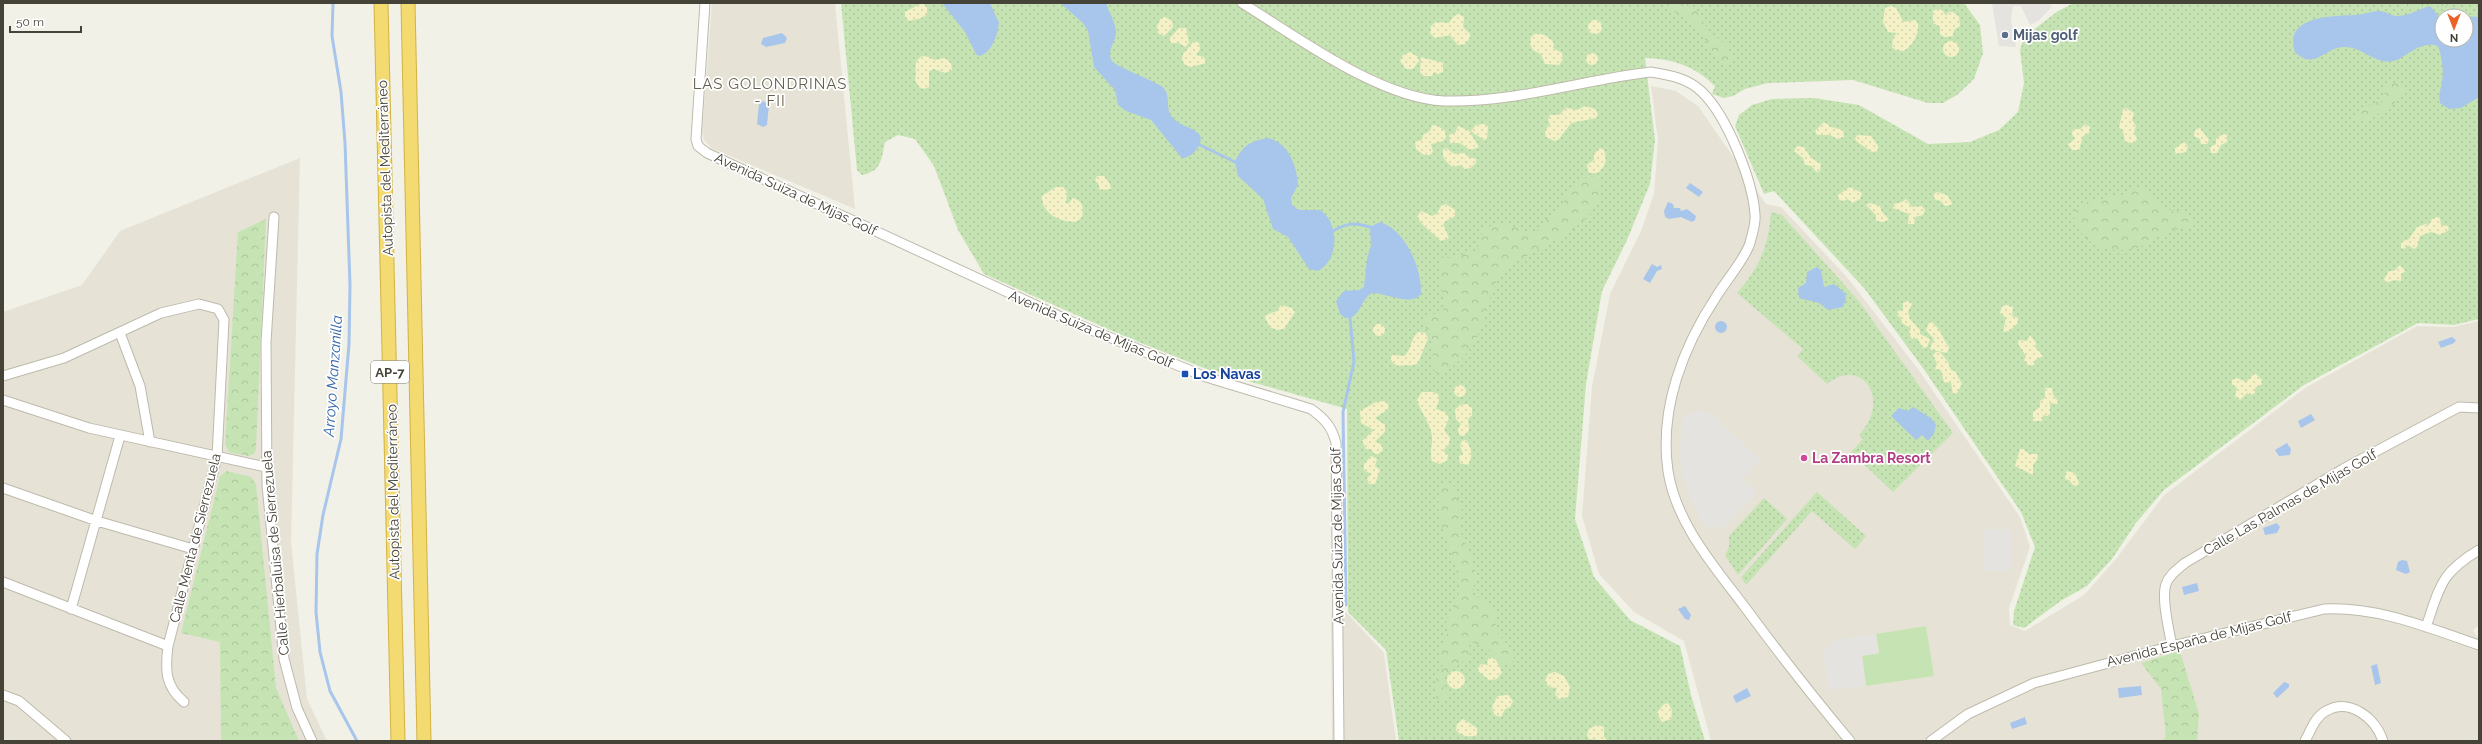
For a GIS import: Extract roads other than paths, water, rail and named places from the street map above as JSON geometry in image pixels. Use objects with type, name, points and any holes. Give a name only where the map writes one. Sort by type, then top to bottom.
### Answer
[{"type":"highway","name":"Autopista del Mediterráneo","points":[[381,3],[398,741]]},
{"type":"highway","name":"Autopista del Mediterráneo","points":[[408,3],[424,741]]},
{"type":"street","name":"Avenida Suiza de Mijas Golf","points":[[705,3],[696,139],[698,146],[707,153],[1072,322],[1206,377],[1312,409],[1323,418],[1333,430],[1336,443],[1339,741]]},
{"type":"street","points":[[1242,3],[1351,69],[1387,87],[1423,98],[1450,101],[1522,96],[1650,72],[1668,74],[1688,81],[1702,92],[1733,140],[1751,190],[1756,217],[1749,246],[1698,324],[1680,367],[1671,403],[1667,445],[1668,470],[1675,499],[1687,525],[1711,561],[1800,683],[1850,741]]},
{"type":"street","name":"Calle Hierbaluisa de Sierrezuela","points":[[274,217],[266,342],[266,467],[284,659],[297,708],[312,741]]},
{"type":"street","name":"Calle Menta de Sierrezuela","points":[[3,376],[64,358],[161,313],[200,304],[218,309],[224,320],[217,457],[168,646],[165,665],[167,681],[175,694],[184,702]]},
{"type":"street","points":[[120,333],[140,386],[150,442]]},
{"type":"street","points":[[3,400],[48,416],[120,436],[266,467]]},
{"type":"street","name":"Calle Las Palmas de Mijas Golf","points":[[2172,646],[2164,593],[2166,583],[2172,574],[2185,563],[2343,469],[2414,431],[2459,408],[2479,408]]},
{"type":"street","points":[[71,609],[120,436]]},
{"type":"street","points":[[3,488],[96,521],[193,549]]},
{"type":"street","points":[[2426,627],[2443,579],[2453,567],[2479,550]]},
{"type":"street","points":[[3,582],[168,646]]},
{"type":"street","name":"Avenida España de Mijas Golf","points":[[1931,741],[1968,714],[2034,683],[2289,616],[2331,609],[2371,611],[2426,627],[2479,645]]},
{"type":"street","points":[[3,695],[19,700],[66,741]]},
{"type":"street","points":[[2305,741],[2316,720],[2325,711],[2345,707],[2366,714],[2373,720],[2383,741]]},
{"type":"water","points":[[942,3],[990,3],[999,23],[994,42],[984,54],[979,56],[976,54],[965,32]]},
{"type":"water","points":[[1060,3],[1106,3],[1116,32],[1110,54],[1112,61],[1156,83],[1164,89],[1167,95],[1170,114],[1173,118],[1180,124],[1200,135],[1201,139],[1199,146],[1190,156],[1182,158],[1151,120],[1126,111],[1118,105],[1115,90],[1094,67],[1088,31],[1083,23]]},
{"type":"water","points":[[2426,7],[2431,7],[2434,10],[2434,45],[2422,46],[2399,59],[2391,61],[2378,60],[2359,50],[2345,47],[2332,50],[2320,57],[2308,60],[2295,52],[2293,40],[2296,31],[2302,25],[2312,20],[2379,11],[2395,16],[2412,13]]},
{"type":"water","points":[[2474,17],[2479,17],[2479,97],[2461,108],[2449,109],[2440,103],[2439,95],[2443,77],[2442,59],[2439,48],[2474,48]]},
{"type":"water","points":[[782,33],[787,38],[785,43],[766,47],[761,44],[763,38]]},
{"type":"water","points":[[763,101],[769,105],[767,125],[763,127],[757,124],[759,104]]},
{"type":"water","points":[[1268,138],[1281,145],[1286,150],[1296,170],[1298,185],[1291,198],[1292,205],[1299,210],[1320,210],[1327,216],[1331,223],[1334,232],[1333,250],[1330,259],[1325,266],[1318,271],[1309,269],[1288,237],[1273,229],[1263,199],[1238,176],[1235,162],[1244,148],[1251,143]]},
{"type":"water","points":[[1690,183],[1703,192],[1699,197],[1686,188]]},
{"type":"water","points":[[1668,202],[1673,204],[1674,208],[1680,208],[1681,211],[1687,209],[1696,216],[1695,220],[1692,222],[1681,217],[1669,219],[1665,217],[1664,211]]},
{"type":"water","points":[[1380,222],[1389,226],[1398,233],[1411,252],[1419,273],[1421,294],[1417,298],[1405,299],[1372,293],[1354,315],[1345,318],[1340,314],[1336,301],[1344,291],[1359,290],[1364,287],[1367,259],[1371,245],[1370,227]]},
{"type":"water","points":[[1652,264],[1657,267],[1661,265],[1662,269],[1657,271],[1650,283],[1643,279]]},
{"type":"water","points":[[1817,267],[1821,270],[1824,287],[1834,284],[1845,293],[1846,299],[1843,307],[1828,310],[1819,303],[1799,298],[1798,288],[1806,283],[1807,272]]},
{"type":"water","points":[[1721,321],[1725,323],[1727,327],[1725,331],[1721,333],[1717,331],[1715,327],[1717,323]]},
{"type":"water","points":[[2452,337],[2456,340],[2454,343],[2441,348],[2438,342]]},
{"type":"water","points":[[1913,407],[1931,418],[1936,425],[1934,434],[1928,441],[1922,435],[1916,440],[1891,416],[1899,408],[1908,411]]},
{"type":"water","points":[[2311,414],[2315,420],[2301,428],[2298,421]]},
{"type":"water","points":[[2287,443],[2291,449],[2290,455],[2279,456],[2275,450]]},
{"type":"water","points":[[2277,523],[2280,527],[2277,533],[2265,535],[2263,528]]},
{"type":"water","points":[[2402,560],[2407,561],[2410,572],[2406,574],[2396,570],[2398,562]]},
{"type":"water","points":[[2197,583],[2199,591],[2184,595],[2182,587]]},
{"type":"water","points":[[1685,606],[1691,615],[1689,620],[1685,619],[1678,609]]},
{"type":"water","points":[[2377,664],[2381,683],[2375,685],[2371,666]]},
{"type":"water","points":[[2284,682],[2289,684],[2289,687],[2277,698],[2273,693]]},
{"type":"water","points":[[2141,686],[2142,695],[2119,698],[2118,688]]},
{"type":"water","points":[[1747,688],[1751,696],[1736,703],[1733,696]]},
{"type":"water","points":[[2025,717],[2027,724],[2012,729],[2010,723]]},
{"type":"waterway","name":"Arroyo Manzanilla","points":[[333,3],[332,36],[341,92],[345,143],[350,285],[349,344],[341,439],[323,515],[317,554],[316,612],[320,652],[330,691],[357,741]]},
{"type":"waterway","points":[[1200,145],[1235,162]]},
{"type":"waterway","points":[[1333,231],[1342,226],[1351,224],[1359,224],[1370,227]]},
{"type":"waterway","points":[[1346,605],[1343,412],[1354,362],[1350,318]]},
{"type":"place","name":"Mijas golf","points":[[2005,35]]},
{"type":"place","name":"Los Navas","points":[[1185,374]]},
{"type":"place","name":"La Zambra Resort","points":[[1804,458]]},
{"type":"district","name":"LAS GOLONDRINAS - FII","points":[[770,92]]}]
